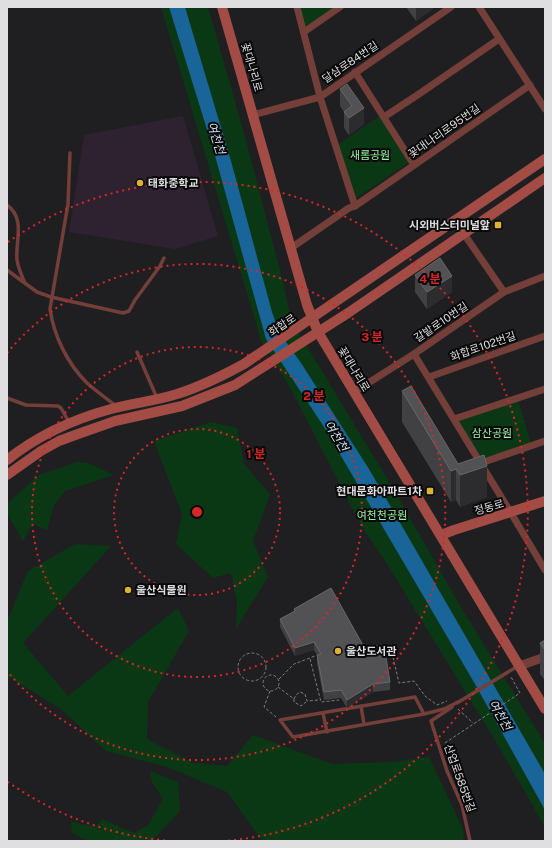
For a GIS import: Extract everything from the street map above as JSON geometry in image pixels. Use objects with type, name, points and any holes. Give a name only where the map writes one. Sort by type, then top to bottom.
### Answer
[{"type":"main road","name":"꽃대나리로","points":[[222,7],[307,305],[318,332],[545,709]]},
{"type":"main road","name":"화합로","points":[[7,460],[35,441],[70,423],[92,414],[178,394],[210,382],[244,364],[545,159]]},
{"type":"main road","points":[[7,475],[59,441],[115,421],[167,410],[199,400],[235,384],[306,340],[545,178]]},
{"type":"main road","name":"정동로","points":[[441,536],[454,530],[545,501]]},
{"type":"street","points":[[297,7],[320,96],[355,206]]},
{"type":"street","points":[[304,32],[340,7]]},
{"type":"street","name":"달삼로84번길","points":[[253,115],[320,96],[451,7]]},
{"type":"street","points":[[479,7],[545,109]]},
{"type":"street","points":[[384,117],[499,39]]},
{"type":"street","points":[[355,72],[414,165]]},
{"type":"street","name":"꽃대나리로95번길","points":[[291,248],[349,208],[355,206],[530,85]]},
{"type":"street","points":[[464,234],[504,292]]},
{"type":"street","name":"갈밭로10번길","points":[[354,392],[414,354],[504,292],[545,276]]},
{"type":"street","name":"화합로102번길","points":[[429,377],[545,336]]},
{"type":"street","points":[[414,354],[511,513],[542,560],[545,570]]},
{"type":"street","points":[[454,419],[545,389]]},
{"type":"street","points":[[481,463],[545,441]]},
{"type":"street","points":[[519,666],[545,657]]},
{"type":"lane","points":[[70,153],[68,198],[50,309],[52,325],[55,335],[68,359],[87,382],[117,407]]},
{"type":"lane","points":[[7,205],[12,210],[18,223],[17,259],[19,269],[25,282]]},
{"type":"lane","points":[[7,270],[37,292],[118,313],[126,313],[129,311],[164,258]]},
{"type":"lane","points":[[137,352],[158,399]]},
{"type":"lane","points":[[7,398],[26,405],[58,406],[61,408],[70,423]]},
{"type":"lane","points":[[424,714],[415,697],[280,720],[293,737],[424,714],[453,705],[519,666]]},
{"type":"lane","name":"산업로585번길","points":[[453,705],[432,721],[447,771],[462,806],[470,841]]},
{"type":"lane","points":[[361,706],[364,724]]},
{"type":"lane","points":[[323,713],[327,732]]},
{"type":"path","points":[[251,653],[260,655],[265,662],[266,671],[264,675],[252,681],[243,677],[238,669],[242,657],[251,653]]},
{"type":"path","points":[[266,676],[263,685],[270,691],[276,690],[279,679],[294,664],[315,656]]},
{"type":"path","points":[[393,657],[399,683],[414,681],[425,696],[437,705],[450,700],[453,705],[473,724]]},
{"type":"path","points":[[310,659],[320,700]]},
{"type":"path","points":[[445,743],[520,693],[507,672]]},
{"type":"path","points":[[264,675],[273,675],[279,679]]},
{"type":"path","points":[[278,687],[294,699],[294,702],[301,706],[306,701],[320,700],[321,702],[339,700]]},
{"type":"path","points":[[270,691],[264,707],[280,720]]},
{"type":"path","points":[[294,699],[300,692],[305,694],[306,701]]},
{"type":"shaded area","name":"태화중학교","points":[[183,116],[218,236],[175,249],[69,232],[84,135]]},
{"type":"green space","name":"여천천공원","points":[[161,7],[208,7],[244,133],[283,282],[291,320],[394,490],[462,609],[545,744],[545,827],[496,742],[384,559],[362,527],[287,382],[261,340]]},
{"type":"green space","points":[[299,7],[340,7],[306,30]]},
{"type":"green space","name":"새롬공원","points":[[381,115],[411,161],[353,200],[336,146]]},
{"type":"green space","name":"삼산공원","points":[[518,400],[531,444],[481,460],[457,421]]},
{"type":"green space","points":[[211,422],[237,428],[244,464],[270,494],[253,541],[268,577],[236,629],[237,602],[231,573],[213,578],[176,544],[182,514],[154,441]]},
{"type":"green space","points":[[77,462],[88,463],[114,475],[65,491],[54,505],[47,530],[32,524],[23,541],[7,513],[7,504],[39,475]]},
{"type":"green space","points":[[75,544],[111,546],[23,643],[68,696],[178,608],[189,631],[148,702],[147,739],[193,763],[227,766],[253,735],[332,764],[393,762],[429,757],[463,829],[464,841],[262,841],[227,792],[167,767],[106,751],[61,709],[7,676],[7,621],[28,571]]},
{"type":"green space","points":[[150,771],[178,782],[180,811],[152,841],[89,841],[72,833],[71,822],[96,827],[102,819],[134,833],[148,825],[163,799],[152,782]]},
{"type":"water","name":"여천천","points":[[169,7],[185,7],[231,161],[272,312],[279,332],[301,363],[369,469],[545,774],[545,810],[475,684],[324,427],[266,339],[214,152]]},
{"type":"building","points":[[347,84],[364,108],[349,118],[344,112],[352,106],[340,89]]},
{"type":"building","points":[[440,258],[452,276],[427,292],[415,275]]},
{"type":"building","points":[[411,386],[458,464],[484,455],[487,466],[460,475],[456,469],[451,471],[402,391]]},
{"type":"building","name":"울산도서관","points":[[331,588],[364,647],[384,645],[390,682],[373,684],[347,700],[341,690],[324,692],[317,655],[321,654],[314,642],[295,648],[280,619],[295,611],[294,609]]},
{"type":"building","points":[[545,640],[545,650],[540,643]]},
{"type":"place","name":"태화중학교","points":[[140,183]]},
{"type":"place","name":"시외버스터미널앞","points":[[498,225]]},
{"type":"place","name":"현대문화아파트1차","points":[[430,491]]},
{"type":"place","name":"울산식물원","points":[[128,590]]},
{"type":"place","name":"울산도서관","points":[[338,651]]}]
